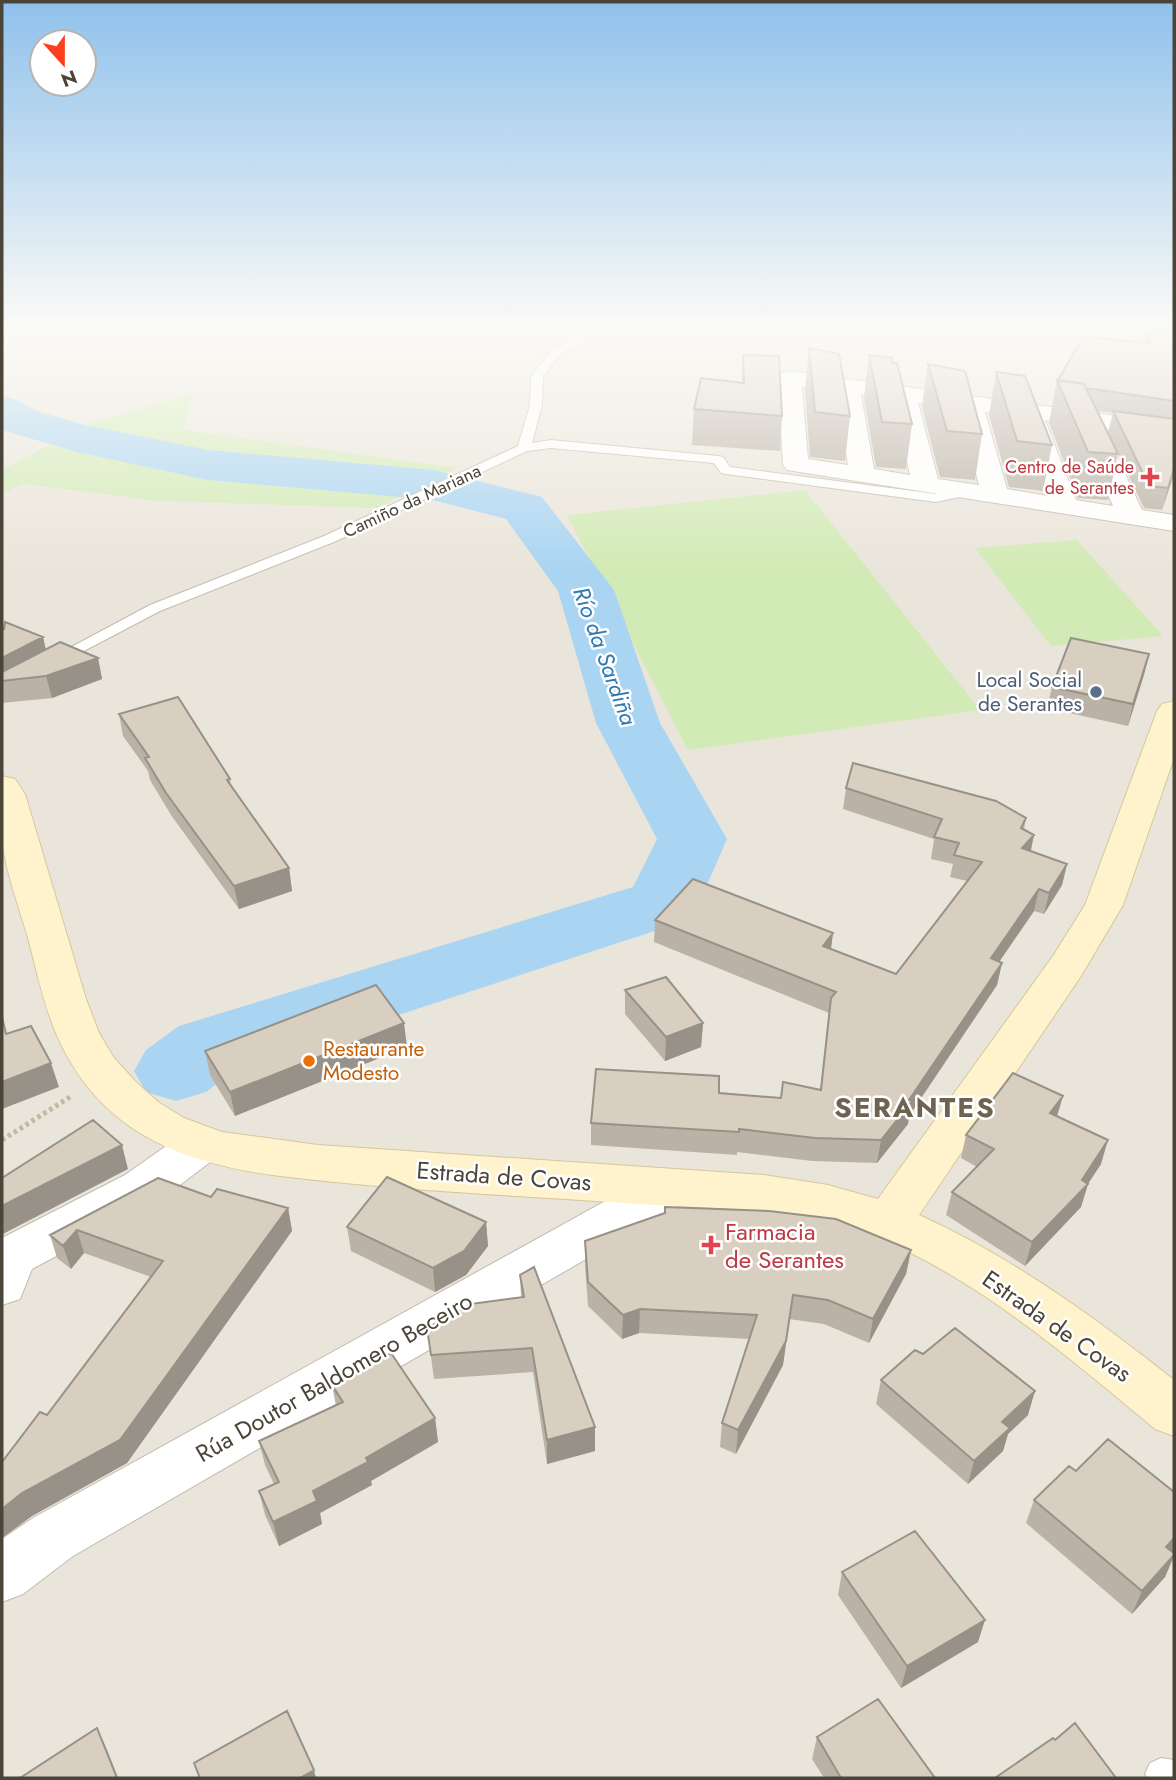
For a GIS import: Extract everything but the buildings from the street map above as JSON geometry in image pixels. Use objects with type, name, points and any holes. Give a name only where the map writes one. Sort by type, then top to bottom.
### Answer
[{"type":"main road","points":[[888,1222],[1067,966],[1104,905],[1174,712]]},
{"type":"main road","name":"Estrada de Covas","points":[[2,787],[7,794],[65,997],[82,1042],[103,1076],[140,1110],[167,1130],[202,1144],[256,1156],[318,1163],[671,1187],[807,1200],[888,1222],[936,1245],[1010,1289],[1105,1356],[1174,1412]]},
{"type":"street","points":[[792,407],[796,465],[1174,523]]},
{"type":"street","points":[[851,407],[862,474]]},
{"type":"street","points":[[907,407],[926,485]]},
{"type":"street","points":[[972,407],[995,495]]},
{"type":"street","points":[[1000,407],[1174,431]]},
{"type":"street","points":[[1029,411],[1065,506]]},
{"type":"street","points":[[1087,419],[1132,517]]},
{"type":"street","points":[[2,1284],[12,1256],[142,1188],[202,1144]]},
{"type":"street","name":"Rúa Doutor Baldomero Beceiro","points":[[2,1574],[53,1536],[671,1187]]},
{"type":"lane","points":[[524,448],[535,407]]},
{"type":"lane","name":"Camiño da Mariana","points":[[37,670],[155,608],[329,539],[524,448],[551,444],[718,460],[726,470],[936,498],[969,491]]},
{"type":"path","points":[[2,1140],[103,1076]]},
{"type":"shaded area","points":[[2,407],[1174,407],[1174,1778],[2,1778]]},
{"type":"green space","points":[[146,407],[189,407],[183,430],[457,468],[377,508],[159,501],[24,484],[2,493],[2,470],[89,424]]},
{"type":"green space","points":[[805,490],[980,710],[688,750],[567,515]]},
{"type":"green space","points":[[1077,540],[1163,636],[1051,646],[975,548]]},
{"type":"waterway","name":"Río da Sardiña","points":[[2,410],[22,422],[77,438],[208,465],[434,485],[524,508],[586,590],[628,723],[692,839],[662,903],[208,1047],[176,1071]]},
{"type":"place","name":"Centro de Saúde de Serantes","points":[[1150,477]]},
{"type":"place","name":"Local Social de Serantes","points":[[1096,692]]},
{"type":"place","name":"Restaurante Modesto","points":[[309,1061]]},
{"type":"place","name":"Farmacia de Serantes","points":[[711,1245]]},
{"type":"district","name":"SERANTES","points":[[915,1107]]}]
